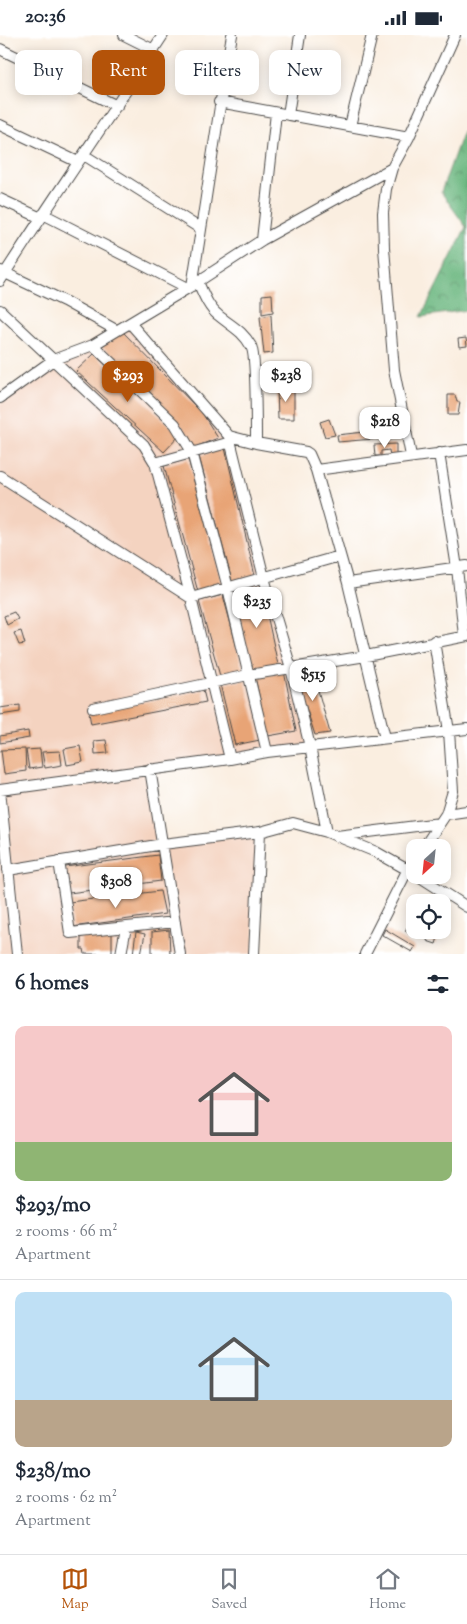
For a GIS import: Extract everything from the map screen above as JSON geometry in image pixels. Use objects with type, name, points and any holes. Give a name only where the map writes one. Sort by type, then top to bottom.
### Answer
[{"type":"street","points":[[124,35],[154,50],[163,35]]},
{"type":"street","points":[[192,285],[219,102],[232,35]]},
{"type":"street","points":[[288,115],[300,35]]},
{"type":"street","points":[[350,126],[372,35]]},
{"type":"street","points":[[411,456],[394,370],[384,248],[384,205],[392,168],[410,137],[455,35]]},
{"type":"street","points":[[0,49],[117,106]]},
{"type":"street","points":[[116,330],[64,301],[2,275],[124,95]]},
{"type":"street","points":[[219,102],[410,137]]},
{"type":"street","points":[[262,240],[276,113]]},
{"type":"street","points":[[0,125],[81,159],[201,229]]},
{"type":"street","points":[[0,398],[53,360],[93,345],[262,240],[392,168]]},
{"type":"street","points":[[0,199],[42,216],[192,285],[218,315],[232,324],[244,336],[253,350],[256,443]]},
{"type":"street","points":[[0,310],[144,445],[155,463],[191,598],[230,759]]},
{"type":"street","points":[[130,323],[230,439],[264,578],[291,668],[310,747],[327,832]]},
{"type":"street","points":[[93,345],[175,424],[192,452],[228,588],[267,752]]},
{"type":"street","points":[[155,463],[230,439],[306,451],[309,454],[316,470],[348,583],[385,738]]},
{"type":"street","points":[[316,470],[467,450]]},
{"type":"street","points":[[93,708],[248,675],[466,636],[462,567],[439,453]]},
{"type":"street","points":[[0,476],[191,598],[340,556]]},
{"type":"street","points":[[348,583],[462,567]]},
{"type":"street","points":[[429,839],[443,819],[453,791],[449,731],[434,641]]},
{"type":"street","points":[[17,954],[0,789],[230,759],[267,752],[467,729]]},
{"type":"street","points":[[150,769],[180,954]]},
{"type":"street","points":[[337,836],[443,819],[467,811]]},
{"type":"street","points":[[8,869],[163,844],[260,832],[293,823],[337,836],[376,852],[406,869]]},
{"type":"street","points":[[254,954],[260,832]]},
{"type":"street","points":[[59,861],[70,933],[175,922]]},
{"type":"street","points":[[365,954],[407,884]]},
{"type":"street","points":[[431,884],[467,907]]},
{"type":"street","points":[[121,954],[126,927]]},
{"type":"shaded area","points":[[126,321],[229,440],[310,748],[152,771],[161,846],[259,833],[253,954],[18,954],[6,867],[16,954],[0,954],[0,403],[51,365]]},
{"type":"green space","points":[[463,131],[467,135],[467,310],[421,317],[466,227],[441,192]]},
{"type":"building","points":[[272,294],[273,312],[262,314],[262,295]]},
{"type":"building","points":[[271,315],[273,353],[264,354],[260,317]]},
{"type":"building","points":[[122,331],[202,413],[218,438],[195,447],[183,427],[102,346]]},
{"type":"building","points":[[466,338],[467,346],[459,347],[458,339]]},
{"type":"building","points":[[94,354],[180,435],[164,452],[76,371]]},
{"type":"building","points":[[277,387],[294,387],[294,419],[278,419]]},
{"type":"building","points":[[448,395],[455,395],[457,402],[460,402],[458,415],[448,415]]},
{"type":"building","points":[[329,419],[335,435],[325,437],[320,422]]},
{"type":"building","points":[[373,431],[373,439],[338,442],[337,435]]},
{"type":"building","points":[[396,444],[396,456],[390,456],[389,450],[381,451],[381,456],[375,456],[374,445]]},
{"type":"building","points":[[225,448],[255,576],[232,581],[199,456]]},
{"type":"building","points":[[188,459],[222,585],[198,592],[164,466]]},
{"type":"building","points":[[261,587],[278,665],[252,671],[235,594]]},
{"type":"building","points":[[223,595],[243,671],[220,676],[199,601]]},
{"type":"building","points":[[14,612],[18,619],[7,625],[4,616]]},
{"type":"building","points":[[21,631],[25,644],[19,645],[14,633]]},
{"type":"building","points":[[312,669],[330,733],[315,735],[295,673]]},
{"type":"building","points":[[284,671],[296,731],[268,736],[255,677]]},
{"type":"building","points":[[245,680],[260,740],[235,745],[220,684]]},
{"type":"building","points":[[203,690],[206,702],[91,724],[89,713]]},
{"type":"building","points":[[20,705],[20,712],[0,715],[0,708]]},
{"type":"building","points":[[28,731],[29,738],[0,743],[0,736]]},
{"type":"building","points":[[106,740],[108,753],[95,754],[94,741]]},
{"type":"building","points":[[80,746],[83,762],[67,765],[64,749]]},
{"type":"building","points":[[25,749],[26,771],[4,774],[1,750]]},
{"type":"building","points":[[40,749],[42,767],[29,769],[26,750]]},
{"type":"building","points":[[60,751],[62,765],[45,768],[42,752]]},
{"type":"building","points":[[158,855],[161,881],[69,893],[65,867]]},
{"type":"building","points":[[160,891],[165,914],[72,927],[69,902]]},
{"type":"building","points":[[385,929],[415,947],[412,952],[382,935]]},
{"type":"building","points":[[169,930],[170,954],[152,954],[152,932]]},
{"type":"building","points":[[136,932],[145,934],[141,954],[133,954]]},
{"type":"building","points":[[112,933],[112,954],[85,954],[84,949],[81,949],[81,937]]},
{"type":"building","points":[[428,939],[438,939],[436,944],[427,941]]}]
